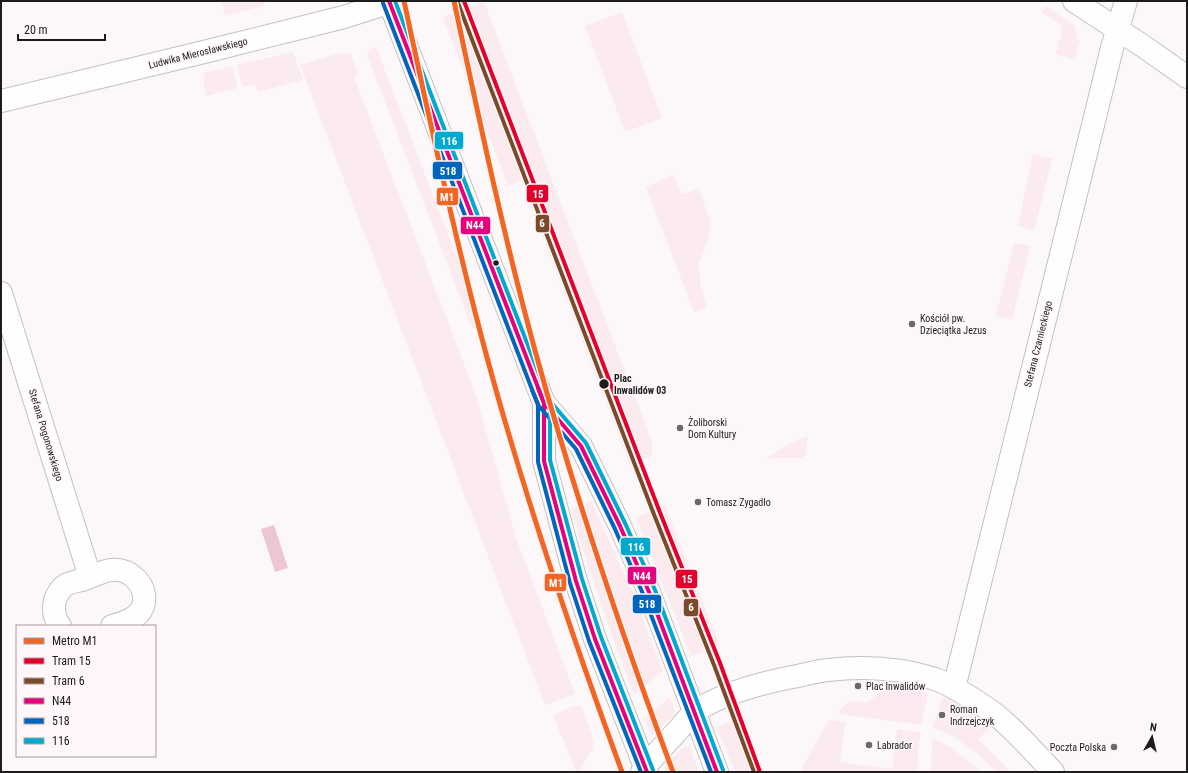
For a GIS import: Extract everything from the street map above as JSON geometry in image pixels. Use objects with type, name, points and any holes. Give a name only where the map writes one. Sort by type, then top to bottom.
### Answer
[{"type":"street","points":[[1074,1],[1187,77]]},
{"type":"street","name":"Stefana Czarnieckiego","points":[[954,688],[1110,56],[1126,1]]},
{"type":"street","points":[[391,2],[544,403],[581,446],[631,549],[649,592],[717,772]]},
{"type":"street","name":"Ludwika Mierosławskiego","points":[[1,101],[344,17],[391,2]]},
{"type":"street","name":"Stefana Pogonowskiego","points":[[1,293],[90,577]]},
{"type":"street","points":[[544,403],[544,462],[574,574],[595,638],[644,770],[695,712],[714,701],[759,685],[826,670],[858,668],[891,669],[936,680],[954,688],[972,698],[996,715],[1025,742],[1053,772]]},
{"type":"street","points":[[60,625],[53,609],[54,601],[64,586],[110,570],[119,570],[127,572],[139,582],[143,590],[144,598],[143,607],[132,619],[115,625]]},
{"type":"shaded area","points":[[221,1],[264,1],[265,6],[225,16]]},
{"type":"shaded area","points":[[484,2],[652,442],[652,456],[630,465],[522,181],[508,186],[443,17]]},
{"type":"shaded area","points":[[1046,6],[1075,26],[1077,39],[1080,40],[1075,60],[1056,54],[1063,26],[1042,12]]},
{"type":"shaded area","points":[[622,12],[662,118],[625,132],[585,26]]},
{"type":"shaded area","points":[[376,47],[482,323],[472,328],[367,55],[369,50]]},
{"type":"shaded area","points":[[293,52],[303,80],[258,92],[255,84],[243,87],[237,65]]},
{"type":"shaded area","points":[[340,53],[351,54],[358,72],[355,80],[476,395],[516,538],[575,694],[545,705],[300,65]]},
{"type":"shaded area","points":[[232,66],[238,88],[207,96],[203,79],[204,73]]},
{"type":"shaded area","points":[[1033,154],[1052,159],[1034,231],[1018,226]]},
{"type":"shaded area","points":[[673,175],[682,194],[699,189],[710,221],[709,236],[699,263],[700,283],[707,307],[694,312],[646,187]]},
{"type":"shaded area","points":[[1014,243],[1030,246],[1012,320],[996,316]]},
{"type":"shaded area","points":[[808,436],[805,455],[802,458],[767,458],[785,446]]},
{"type":"shaded area","points":[[591,501],[633,593],[663,671],[634,695],[585,556],[571,509]]},
{"type":"shaded area","points":[[665,505],[720,646],[691,656],[636,517]]},
{"type":"shaded area","points":[[274,525],[288,568],[275,572],[261,529]]},
{"type":"shaded area","points":[[884,683],[906,686],[928,693],[921,725],[839,714],[838,712],[851,700],[866,703],[877,695]]},
{"type":"shaded area","points":[[670,697],[675,712],[674,715],[653,735],[651,735],[644,719]]},
{"type":"shaded area","points":[[942,697],[969,710],[993,725],[978,739],[1011,772],[997,772],[979,755],[955,737],[933,728]]},
{"type":"shaded area","points":[[576,705],[582,707],[594,742],[592,749],[579,772],[576,772],[553,715]]},
{"type":"shaded area","points":[[829,720],[845,722],[840,762],[892,769],[897,729],[920,733],[917,772],[802,772],[804,764]]},
{"type":"shaded area","points":[[733,721],[753,772],[735,772],[717,727]]},
{"type":"shaded area","points":[[933,738],[952,749],[983,772],[930,772]]},
{"type":"shaded area","points":[[689,745],[699,772],[665,772],[665,765],[667,762],[685,746],[687,748]]},
{"type":"metro line","name":"M1","points":[[404,1],[450,210],[496,390],[546,555],[622,772]]},
{"type":"metro line","name":"M1","points":[[454,1],[482,134],[524,310],[551,407],[600,565],[673,772]]},
{"type":"tram line","name":"15","points":[[464,1],[659,510],[720,663],[760,772]]},
{"type":"tram line","name":"6","points":[[458,3],[754,772]]},
{"type":"transit line","name":"N44","points":[[389,1],[544,403],[581,446],[620,526],[649,592],[717,772]]},
{"type":"transit line","name":"116","points":[[395,1],[549,400],[586,443],[625,523],[655,590],[723,770]]},
{"type":"transit line","name":"518","points":[[383,3],[538,405],[576,449],[615,529],[643,594],[711,772]]},
{"type":"transit line","name":"116","points":[[544,386],[550,402],[550,460],[582,579],[601,637],[653,770]]},
{"type":"transit line","name":"N44","points":[[538,388],[544,403],[544,461],[576,581],[595,639],[647,772]]},
{"type":"transit line","name":"518","points":[[532,390],[538,404],[538,462],[570,583],[589,641],[641,772]]},
{"type":"place","name":"Kościół pw. Dzieciątka Jezus","points":[[912,324]]},
{"type":"place","name":"Plac Inwalidów 03","points":[[604,384]]},
{"type":"place","name":"Żoliborski Dom Kultury","points":[[680,428]]},
{"type":"place","name":"Tomasz Zygadło","points":[[698,502]]},
{"type":"place","name":"Plac Inwalidów","points":[[858,686]]},
{"type":"place","name":"Roman Indrzejczyk","points":[[942,715]]},
{"type":"place","name":"Labrador","points":[[869,745]]},
{"type":"place","name":"Poczta Polska","points":[[1114,747]]}]
